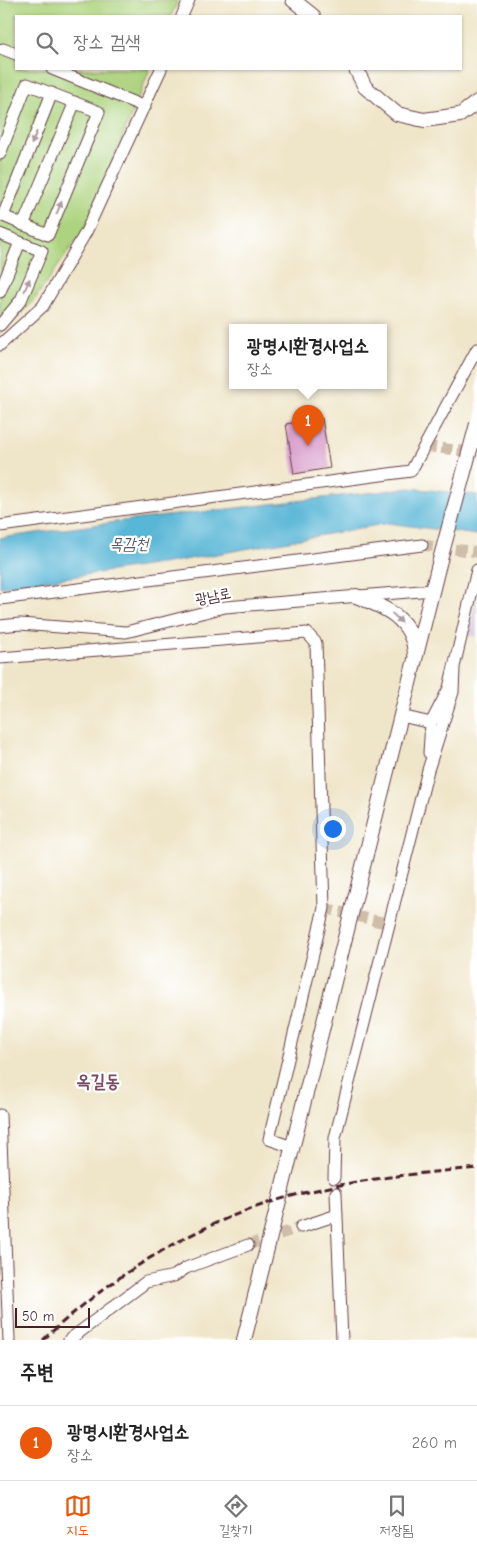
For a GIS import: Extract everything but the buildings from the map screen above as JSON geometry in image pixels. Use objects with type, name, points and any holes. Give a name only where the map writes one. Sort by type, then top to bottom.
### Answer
[{"type":"main road","points":[[293,0],[312,15]]},
{"type":"main road","points":[[356,70],[365,87],[397,114],[424,120],[460,115],[477,102]]},
{"type":"main road","points":[[244,1340],[440,560],[477,424]]},
{"type":"main road","points":[[356,596],[384,606],[400,619],[412,636],[416,659]]},
{"type":"street","points":[[182,15],[188,0]]},
{"type":"street","points":[[3,49],[15,54]]},
{"type":"street","points":[[55,70],[145,106]]},
{"type":"street","points":[[0,345],[43,306],[86,232],[145,106],[160,70]]},
{"type":"street","points":[[0,154],[27,84],[52,93],[99,112],[48,235],[2,216],[52,93]]},
{"type":"street","points":[[23,225],[75,102]]},
{"type":"street","points":[[0,234],[42,250],[21,300],[0,324]]},
{"type":"street","points":[[0,292],[20,242]]},
{"type":"street","points":[[0,526],[411,471],[477,349]]},
{"type":"street","points":[[0,599],[422,545]]},
{"type":"street","points":[[428,770],[431,723],[449,688],[477,570]]},
{"type":"street","name":"광남로","points":[[0,626],[20,624],[126,632],[225,607],[433,590]]},
{"type":"street","points":[[0,658],[307,633],[316,643],[324,908],[269,1139],[292,1147]]},
{"type":"street","points":[[334,1178],[335,1138],[428,770],[453,692],[454,668]]},
{"type":"street","points":[[401,716],[431,723]]},
{"type":"street","points":[[0,1115],[9,1340]]},
{"type":"street","points":[[336,1192],[342,1340]]},
{"type":"street","points":[[301,1227],[336,1215]]},
{"type":"street","points":[[69,1340],[146,1282],[174,1276],[186,1268],[248,1245]]},
{"type":"shaded area","points":[[477,594],[477,637],[468,636]]},
{"type":"green space","points":[[0,0],[178,0],[171,15],[15,15],[15,70],[150,70],[86,226],[35,299],[0,333]]},
{"type":"water","name":"목감천","points":[[410,488],[477,495],[477,535],[389,523],[167,563],[0,587],[0,538],[123,521]]},
{"type":"tunnel","points":[[425,446],[477,453]]},
{"type":"tunnel","points":[[422,545],[477,552]]},
{"type":"tunnel","points":[[324,908],[389,924]]},
{"type":"tunnel","points":[[248,1245],[301,1227]]},
{"type":"railway","points":[[43,1340],[102,1290],[134,1268],[202,1229],[238,1214],[275,1201],[332,1186],[394,1176],[477,1168]]},
{"type":"place","name":"광명시환경사업소","points":[[308,446]]},
{"type":"district","name":"옥길동","points":[[98,1081]]}]
